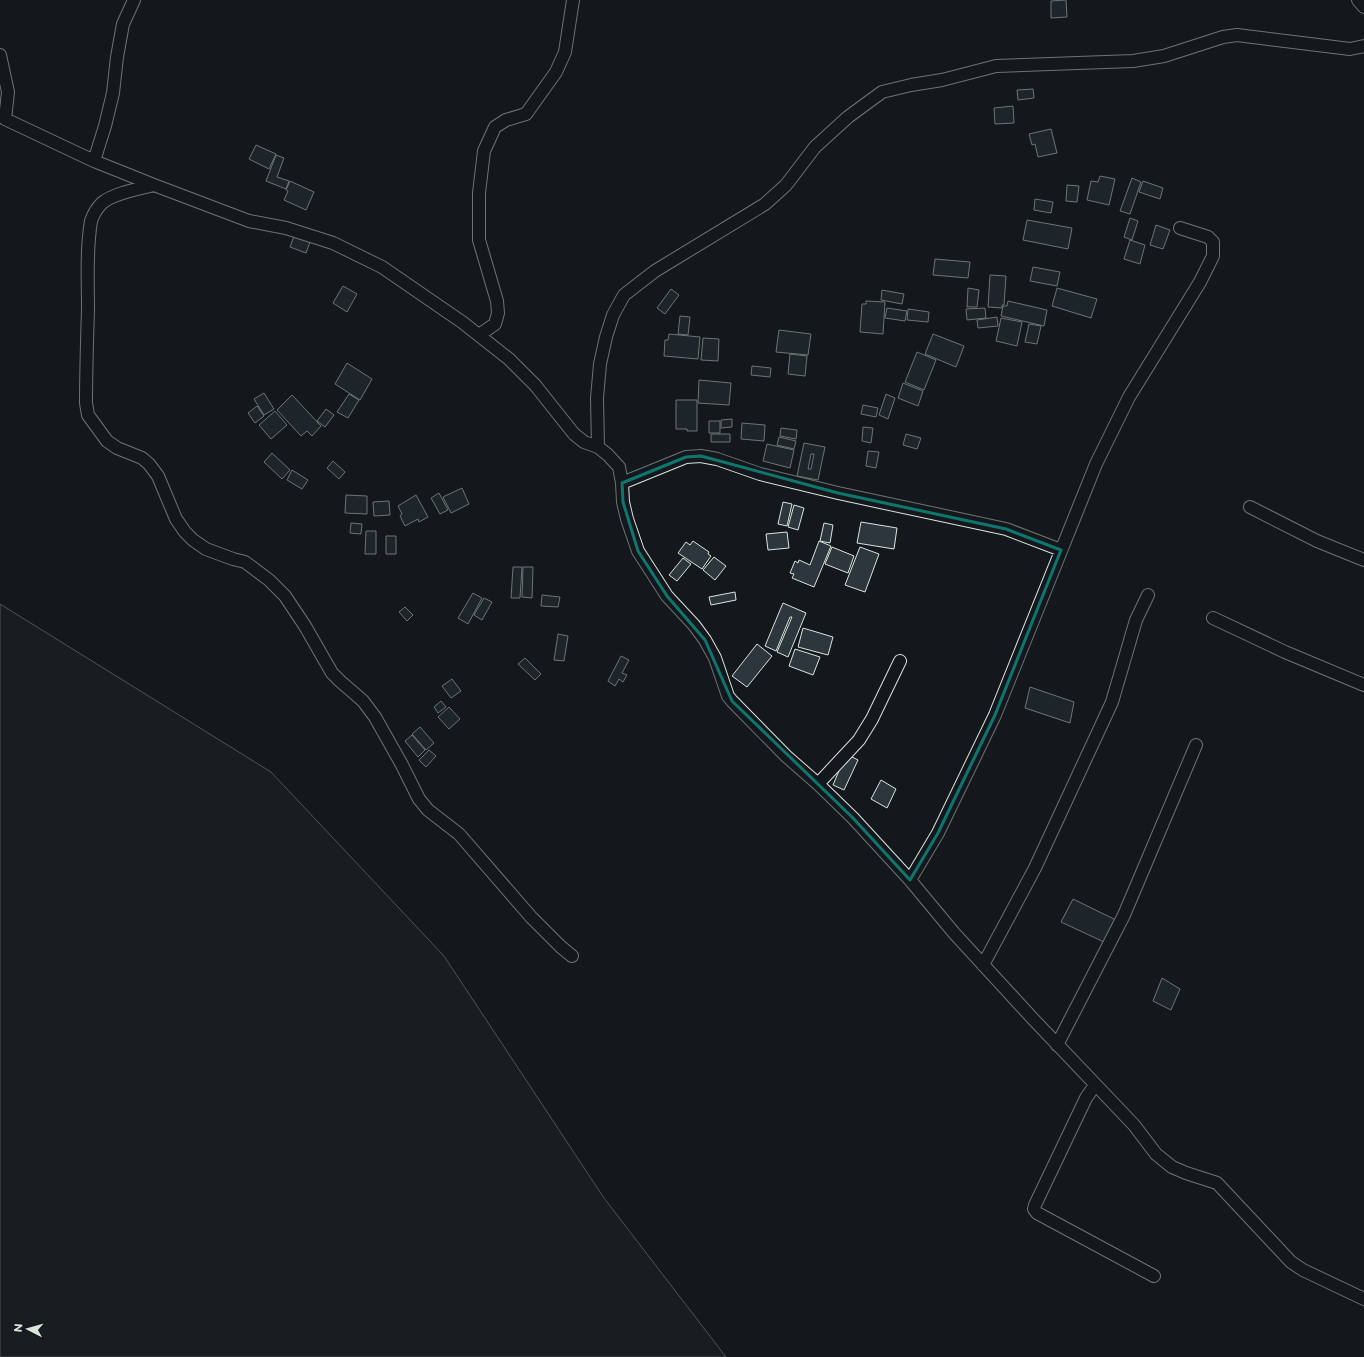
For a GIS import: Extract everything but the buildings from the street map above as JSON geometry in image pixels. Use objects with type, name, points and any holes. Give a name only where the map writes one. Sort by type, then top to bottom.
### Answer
[{"type":"street","points":[[94,161],[113,93],[117,57],[123,24],[134,0]]},
{"type":"street","points":[[479,335],[495,324],[498,313],[497,301],[479,240],[479,193],[484,151],[495,127],[506,120],[526,114],[556,72],[565,52],[573,0]]},
{"type":"street","points":[[1358,0],[1364,7]]},
{"type":"street","points":[[598,447],[597,398],[600,364],[613,315],[624,295],[655,271],[765,204],[786,185],[815,147],[848,117],[882,92],[911,84],[942,80],[996,66],[1133,61],[1164,56],[1237,35],[1350,49],[1364,46]]},
{"type":"street","points":[[0,55],[8,92],[3,118],[94,161],[154,185],[249,221],[286,228],[332,243],[382,267],[462,322],[509,359],[535,385],[574,434],[584,442],[598,447],[619,467],[623,502],[638,551],[667,596],[694,625],[705,640],[715,658],[728,696],[732,701],[786,756],[854,818],[983,965],[1134,1125],[1156,1154],[1172,1167],[1217,1183],[1291,1262],[1303,1270],[1364,1299]]},
{"type":"street","points":[[154,185],[113,197],[103,203],[91,220],[87,279],[88,308],[86,404],[88,415],[107,440],[117,448],[142,458],[149,464],[158,476],[176,518],[185,532],[193,540],[206,549],[245,562],[269,580],[285,596],[305,626],[332,673],[363,701],[375,717],[402,764],[419,799],[428,810],[459,834],[476,851],[531,917],[572,956]]},
{"type":"street","points":[[910,880],[938,833],[995,715],[1096,464],[1129,397],[1200,282],[1213,256],[1213,242],[1208,237],[1180,228]]},
{"type":"street","points":[[622,483],[686,457],[701,456],[717,459],[760,474],[838,493],[1006,529],[1062,550]]},
{"type":"street","points":[[1250,507],[1317,541],[1364,560]]},
{"type":"street","points":[[983,965],[1035,868],[1112,702],[1136,620],[1148,595]]},
{"type":"street","points":[[1213,618],[1285,652],[1364,684]]},
{"type":"street","points":[[818,784],[859,740],[872,719],[900,661]]},
{"type":"street","points":[[1057,1045],[1124,915],[1196,745]]},
{"type":"street","points":[[1096,1085],[1086,1098],[1034,1209],[1037,1214],[1154,1276]]},
{"type":"highlighted area","points":[[701,456],[838,493],[1006,529],[1061,550],[995,715],[938,833],[910,880],[853,818],[732,701],[705,640],[667,596],[638,551],[623,502],[622,483],[686,457]]},
{"type":"shaded area","points":[[0,604],[271,772],[444,956],[604,1198],[726,1357],[0,1357]]}]
